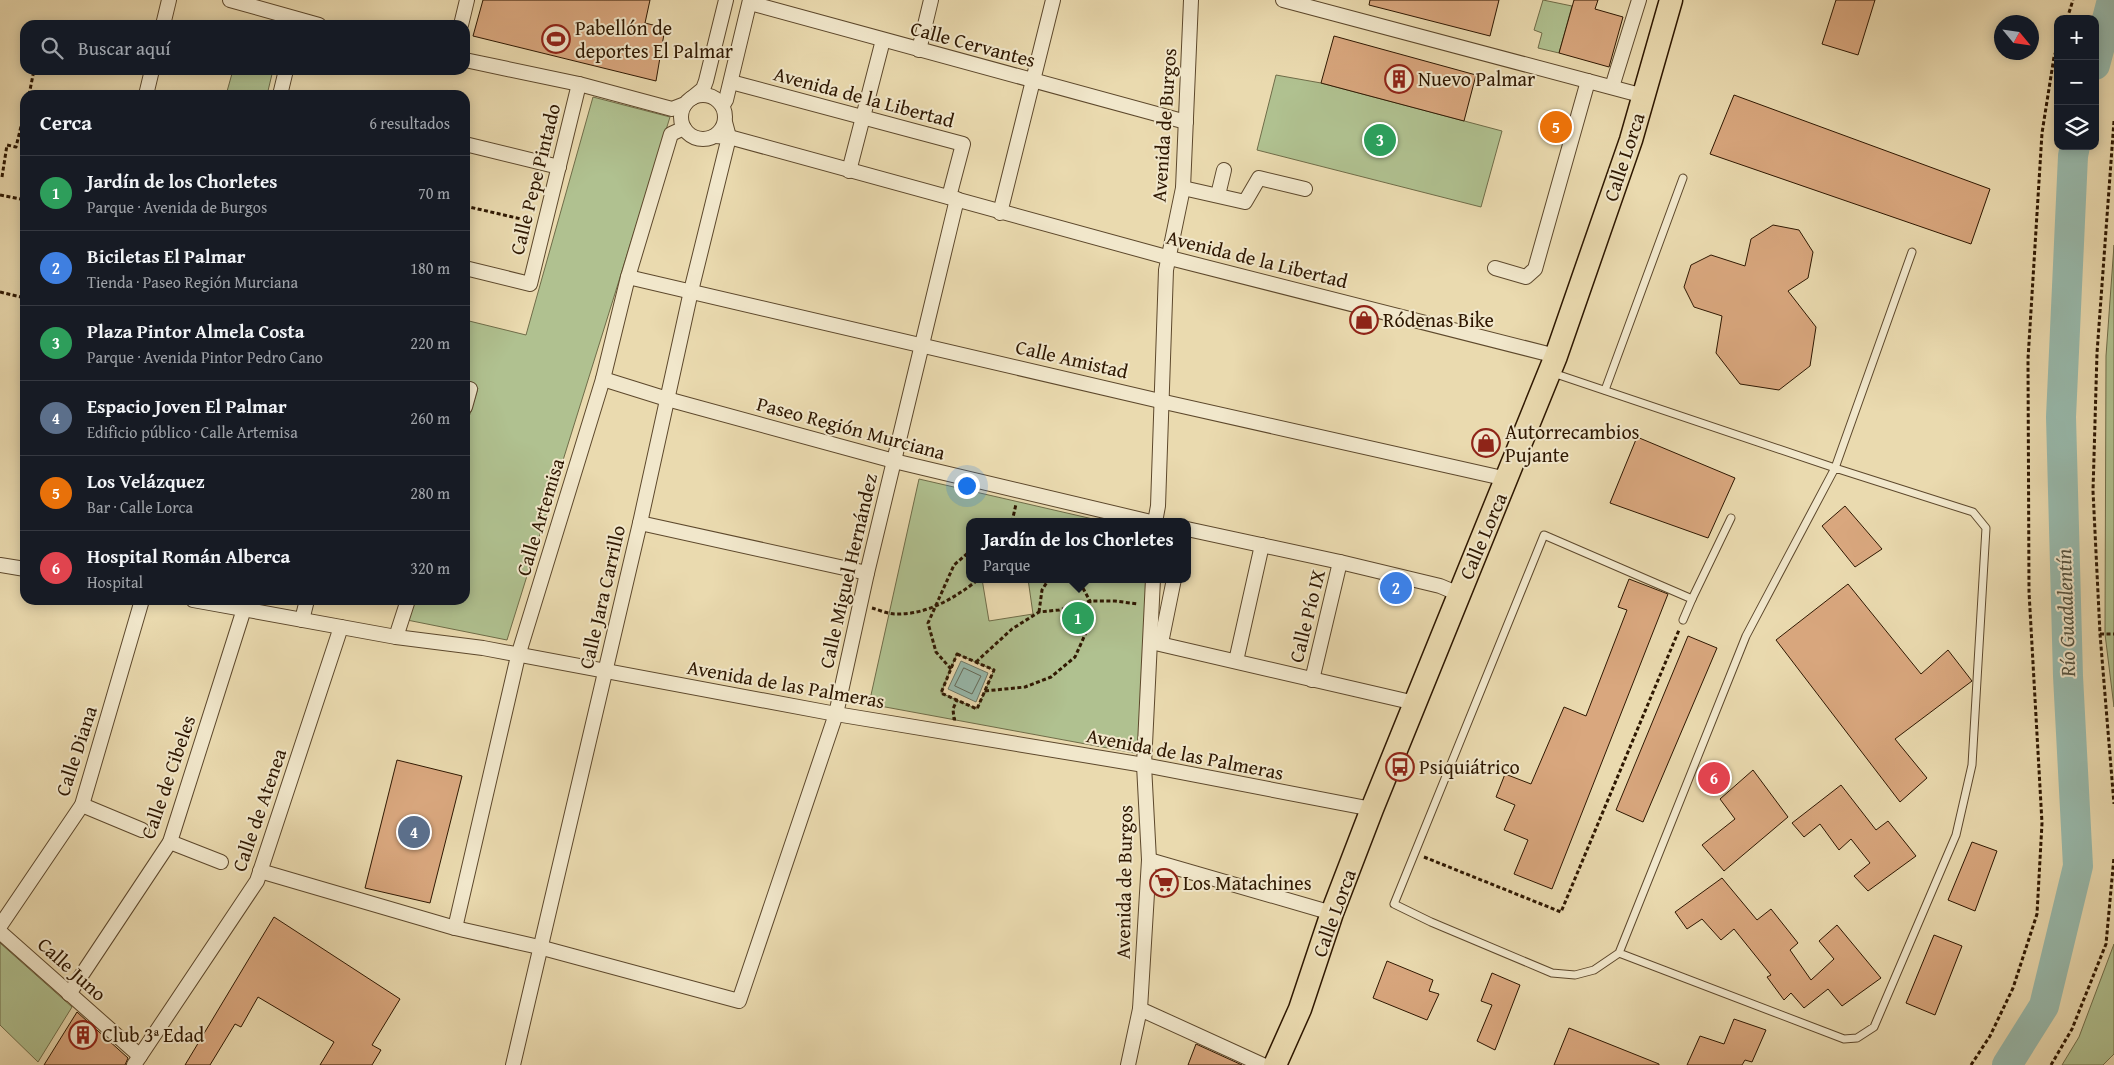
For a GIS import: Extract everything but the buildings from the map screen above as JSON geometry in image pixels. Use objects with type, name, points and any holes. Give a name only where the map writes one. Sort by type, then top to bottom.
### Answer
[{"type":"main road","name":"Calle Lorca","points":[[1275,1065],[1300,1009],[1332,913],[1372,809],[1552,364],[1631,140],[1671,0]]},
{"type":"street","points":[[164,20],[169,0]]},
{"type":"street","points":[[230,0],[292,20]]},
{"type":"street","points":[[462,20],[466,0]]},
{"type":"street","points":[[470,61],[683,104],[700,94],[709,95],[718,99],[723,105],[726,115],[722,137],[698,138],[690,135],[683,124],[682,111],[683,104],[703,89],[726,0]]},
{"type":"street","points":[[919,50],[931,0]]},
{"type":"street","points":[[1000,212],[1053,0]]},
{"type":"street","name":"Avenida de Burgos","points":[[1156,518],[1158,506],[1160,401],[1163,387],[1166,270],[1183,188],[1191,0]]},
{"type":"street","points":[[1283,0],[1644,96]]},
{"type":"street","name":"Calle Lorca","points":[[1612,87],[1639,0]]},
{"type":"street","points":[[723,105],[731,82],[750,1]]},
{"type":"street","name":"Calle Cervantes","points":[[750,1],[919,50],[1186,122]]},
{"type":"street","points":[[849,171],[883,40]]},
{"type":"street","points":[[147,90],[151,75]]},
{"type":"street","points":[[281,90],[285,75]]},
{"type":"street","points":[[1495,268],[1526,277],[1535,269],[1588,81]]},
{"type":"street","name":"Avenida de la Libertad","points":[[731,82],[963,144],[953,198]]},
{"type":"street","name":"Calle Pepe Pintado","points":[[470,269],[530,284],[579,84]]},
{"type":"street","name":"Calle Artemisa","points":[[455,928],[518,656],[603,379],[628,276],[671,134],[683,124]]},
{"type":"street","name":"Avenida de la Libertad","points":[[722,137],[953,198],[1552,364]]},
{"type":"street","name":"Calle Jara Carrillo","points":[[513,1065],[539,947],[640,522],[722,137]]},
{"type":"street","points":[[470,145],[559,167]]},
{"type":"street","points":[[1218,195],[1224,170]]},
{"type":"street","points":[[1183,188],[1245,202],[1259,178],[1305,189]]},
{"type":"street","name":"Calle Miguel Hernández","points":[[539,947],[739,1001],[836,714],[953,198]]},
{"type":"street","name":"Calle Amistad","points":[[628,276],[1160,401],[1507,479]]},
{"type":"street","name":"Paseo Región Murciana","points":[[603,379],[667,400],[894,461],[1133,518]]},
{"type":"street","points":[[640,522],[867,573]]},
{"type":"street","points":[[1191,530],[1340,562],[1440,586],[1459,594]]},
{"type":"street","points":[[1236,661],[1262,545]]},
{"type":"street","name":"Calle Pío IX","points":[[1312,680],[1340,562]]},
{"type":"street","points":[[0,565],[20,568]]},
{"type":"street","name":"Avenida de Burgos","points":[[1127,1065],[1140,1008],[1149,860],[1144,765],[1156,643],[1152,605],[1153,583]]},
{"type":"street","points":[[1173,583],[1156,643],[1415,703]]},
{"type":"street","name":"Calle Diana","points":[[0,926],[82,805],[141,605]]},
{"type":"street","name":"Avenida de las Palmeras","points":[[226,605],[396,637],[483,648],[836,714],[1144,765],[1372,809]]},
{"type":"street","points":[[302,620],[306,605]]},
{"type":"street","points":[[396,637],[406,605]]},
{"type":"street","name":"Calle de Cibeles","points":[[69,994],[170,842],[244,609]]},
{"type":"street","name":"Calle de Atenea","points":[[137,1061],[257,881],[341,627]]},
{"type":"street","points":[[82,805],[142,830]]},
{"type":"street","points":[[170,842],[221,862]]},
{"type":"street","points":[[1149,860],[1332,913]]},
{"type":"street","points":[[260,871],[455,928],[539,947]]},
{"type":"street","name":"Calle Juno","points":[[0,932],[69,994],[137,1061]]},
{"type":"street","points":[[1140,1008],[1263,1065]]},
{"type":"lane","points":[[1604,390],[1683,178]]},
{"type":"lane","points":[[1692,599],[1544,535],[1394,904],[1431,922],[1552,973],[1575,975],[1594,970],[1619,953],[1746,636],[1835,468],[1912,252]]},
{"type":"lane","points":[[1552,364],[1604,390],[1835,468],[1973,512],[1986,528],[1972,765],[1956,835],[1874,1027],[1857,1038],[1844,1039],[1619,953]]},
{"type":"lane","points":[[1683,620],[1731,518]]},
{"type":"path","points":[[2068,15],[2073,0]]},
{"type":"path","points":[[1970,1065],[1990,1036],[2013,988],[2037,914],[2042,823],[2029,592],[2028,358],[2042,133],[2054,57]]},
{"type":"path","points":[[30,90],[33,75]]},
{"type":"path","points":[[2114,121],[2097,353],[2092,491],[2100,634],[2114,804]]},
{"type":"path","points":[[2,177],[7,145],[16,147],[20,131]]},
{"type":"path","points":[[0,195],[20,199]]},
{"type":"path","points":[[470,207],[545,225]]},
{"type":"path","points":[[0,292],[20,297]]},
{"type":"path","points":[[951,669],[936,652],[928,623],[954,565],[966,555]]},
{"type":"path","points":[[860,604],[893,614],[913,613],[937,606],[960,594],[975,583]]},
{"type":"path","points":[[1039,612],[1042,590],[1046,583]]},
{"type":"path","points":[[985,691],[1025,687],[1052,678],[1075,657],[1088,628],[1090,601],[1080,583]]},
{"type":"path","points":[[1138,596],[1138,614]]},
{"type":"path","points":[[976,662],[1012,629],[1039,612],[1059,610],[1090,601],[1152,605]]},
{"type":"path","points":[[1414,853],[1561,912],[1683,620]]},
{"type":"path","points":[[2100,634],[2114,634]]},
{"type":"path","points":[[957,654],[976,662],[994,670],[977,709],[941,693],[957,654]]},
{"type":"path","points":[[957,700],[953,709],[954,719],[964,720]]},
{"type":"path","points":[[2051,1065],[2072,1029],[2106,944],[2114,857]]},
{"type":"green space","points":[[1543,0],[1572,6],[1559,53],[1538,48],[1542,33],[1534,30]]},
{"type":"green space","points":[[232,75],[272,75],[268,90],[227,90]]},
{"type":"green space","points":[[1276,75],[1321,83],[1502,131],[1481,207],[1257,150]]},
{"type":"green space","points":[[593,97],[670,117],[507,640],[407,620],[412,605],[470,605],[470,414],[478,388],[470,386],[470,321],[526,335]]},
{"type":"green space","points":[[2114,245],[2114,707],[2105,634],[2106,356]]},
{"type":"green space","points":[[919,479],[1089,518],[966,518],[966,583],[983,583],[989,621],[1033,614],[1029,583],[1148,583],[1140,754],[869,704]],"holes":[[[957,654],[994,670],[977,709],[941,693]]]},
{"type":"green space","points":[[0,943],[72,1007],[38,1062],[0,1025]]},
{"type":"green space","points":[[2114,944],[2114,1054],[2103,1065],[2062,1065],[2079,1037]]},
{"type":"water","points":[[961,661],[988,673],[976,702],[948,689]]},
{"type":"waterway","name":"Río Guadalentín","points":[[2096,60],[2112,0]]},
{"type":"waterway","name":"Río Guadalentín","points":[[2007,1065],[2044,1006],[2078,866],[2068,676],[2061,417],[2074,150]]},
{"type":"place","name":"Pabellón de deportes El Palmar","points":[[556,39]]},
{"type":"place","name":"Nuevo Palmar","points":[[1399,79]]},
{"type":"place","name":"Los Velázquez","points":[[1556,127]]},
{"type":"place","name":"Plaza Pintor Almela Costa","points":[[1380,140]]},
{"type":"place","name":"Ródenas Bike","points":[[1364,320]]},
{"type":"place","name":"Autorrecambios Pujante","points":[[1486,443]]},
{"type":"place","name":"Biciletas El Palmar","points":[[1396,588]]},
{"type":"place","name":"Jardín de los Chorletes","points":[[1078,618]]},
{"type":"place","name":"Psiquiátrico","points":[[1400,767]]},
{"type":"place","name":"Hospital Román Alberca","points":[[1714,778]]},
{"type":"place","name":"Espacio Joven El Palmar","points":[[414,832]]},
{"type":"place","name":"Los Matachines","points":[[1164,883]]},
{"type":"place","name":"Club 3ª Edad","points":[[83,1035]]}]
